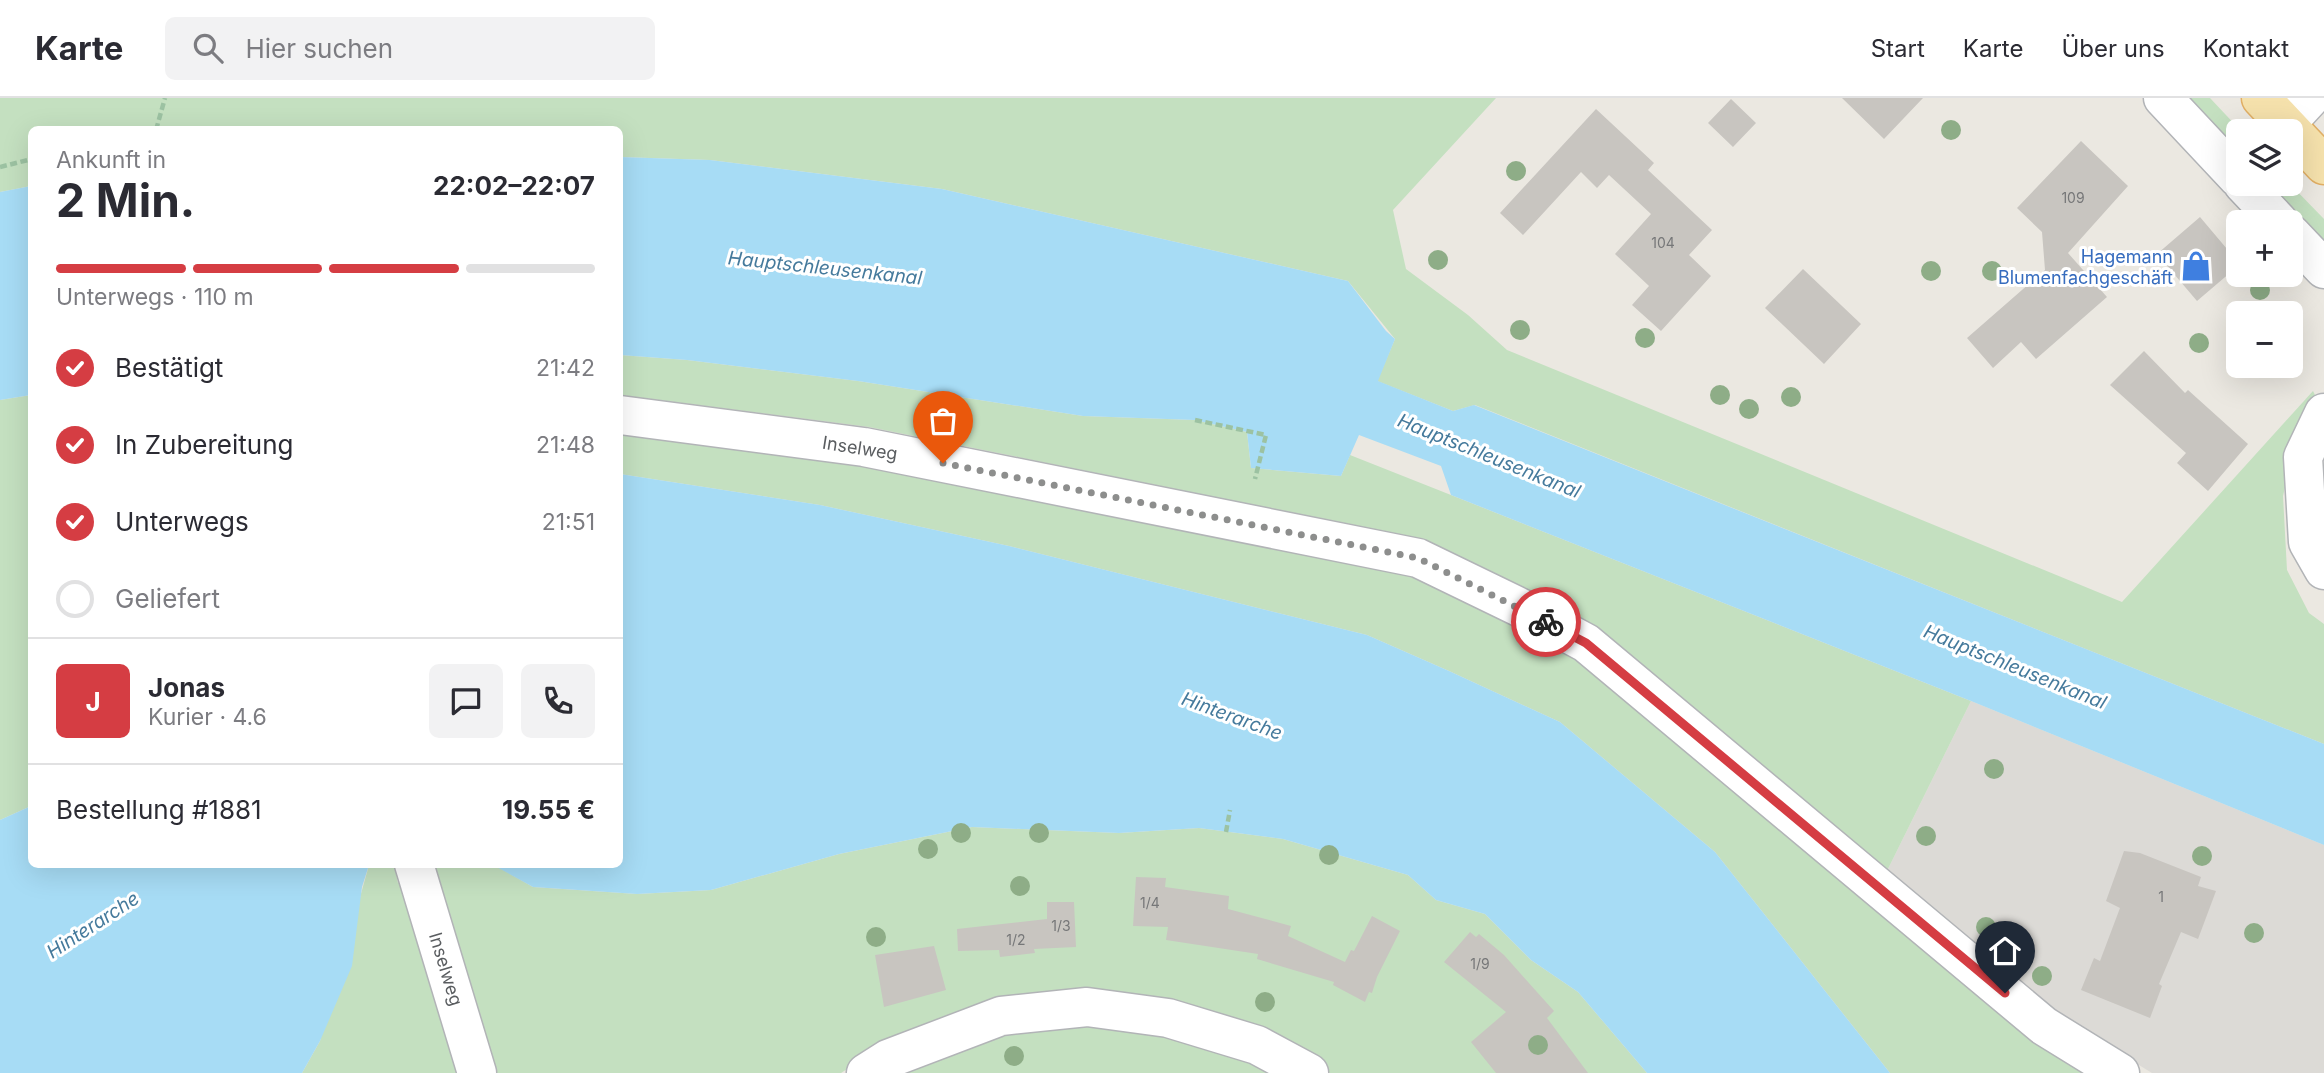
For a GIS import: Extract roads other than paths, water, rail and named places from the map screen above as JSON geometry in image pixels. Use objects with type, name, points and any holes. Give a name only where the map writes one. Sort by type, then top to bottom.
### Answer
[{"type":"main road","points":[[2286,107],[2324,165]]},
{"type":"street","points":[[2163,98],[2226,165]]},
{"type":"street","points":[[2254,196],[2268,210]]},
{"type":"street","points":[[2303,247],[2324,269]]},
{"type":"street","points":[[2324,413],[2303,457],[2308,542],[2324,570]]},
{"type":"street","name":"Inselweg","points":[[623,415],[864,447],[1418,558],[1586,643],[2044,1026],[2120,1073]]},
{"type":"street","name":"Inselweg","points":[[415,868],[477,1073]]},
{"type":"street","points":[[866,1073],[888,1059],[1001,1016],[1087,1007],[1168,1018],[1257,1045],[1309,1073]]},
{"type":"water","name":"Hauptschleusenkanal","points":[[623,157],[710,160],[942,189],[1348,281],[1395,339],[1378,381],[1453,411],[1474,405],[2324,744],[2324,845],[1971,701],[1451,495],[1441,466],[1359,435],[1341,476],[1251,468],[1247,432],[1195,420],[1083,416],[858,381],[687,360],[623,355]]},
{"type":"water","points":[[28,187],[28,395],[0,400],[0,192]]},
{"type":"water","name":"Hinterarche","points":[[623,474],[820,505],[1009,546],[1367,635],[1560,722],[1715,852],[1890,1073],[1647,1073],[1578,992],[1531,960],[1485,914],[1436,900],[1408,875],[1283,839],[1199,828],[1119,833],[972,827],[839,854],[711,890],[637,894],[533,887],[498,868],[623,868]]},
{"type":"water","name":"Hinterarche","points":[[28,807],[28,868],[368,868],[362,887],[352,966],[320,1041],[302,1073],[0,1073],[0,820]]},
{"type":"place","name":"Hagemann Blumenfachgeschäft","points":[[2196,266]]}]
